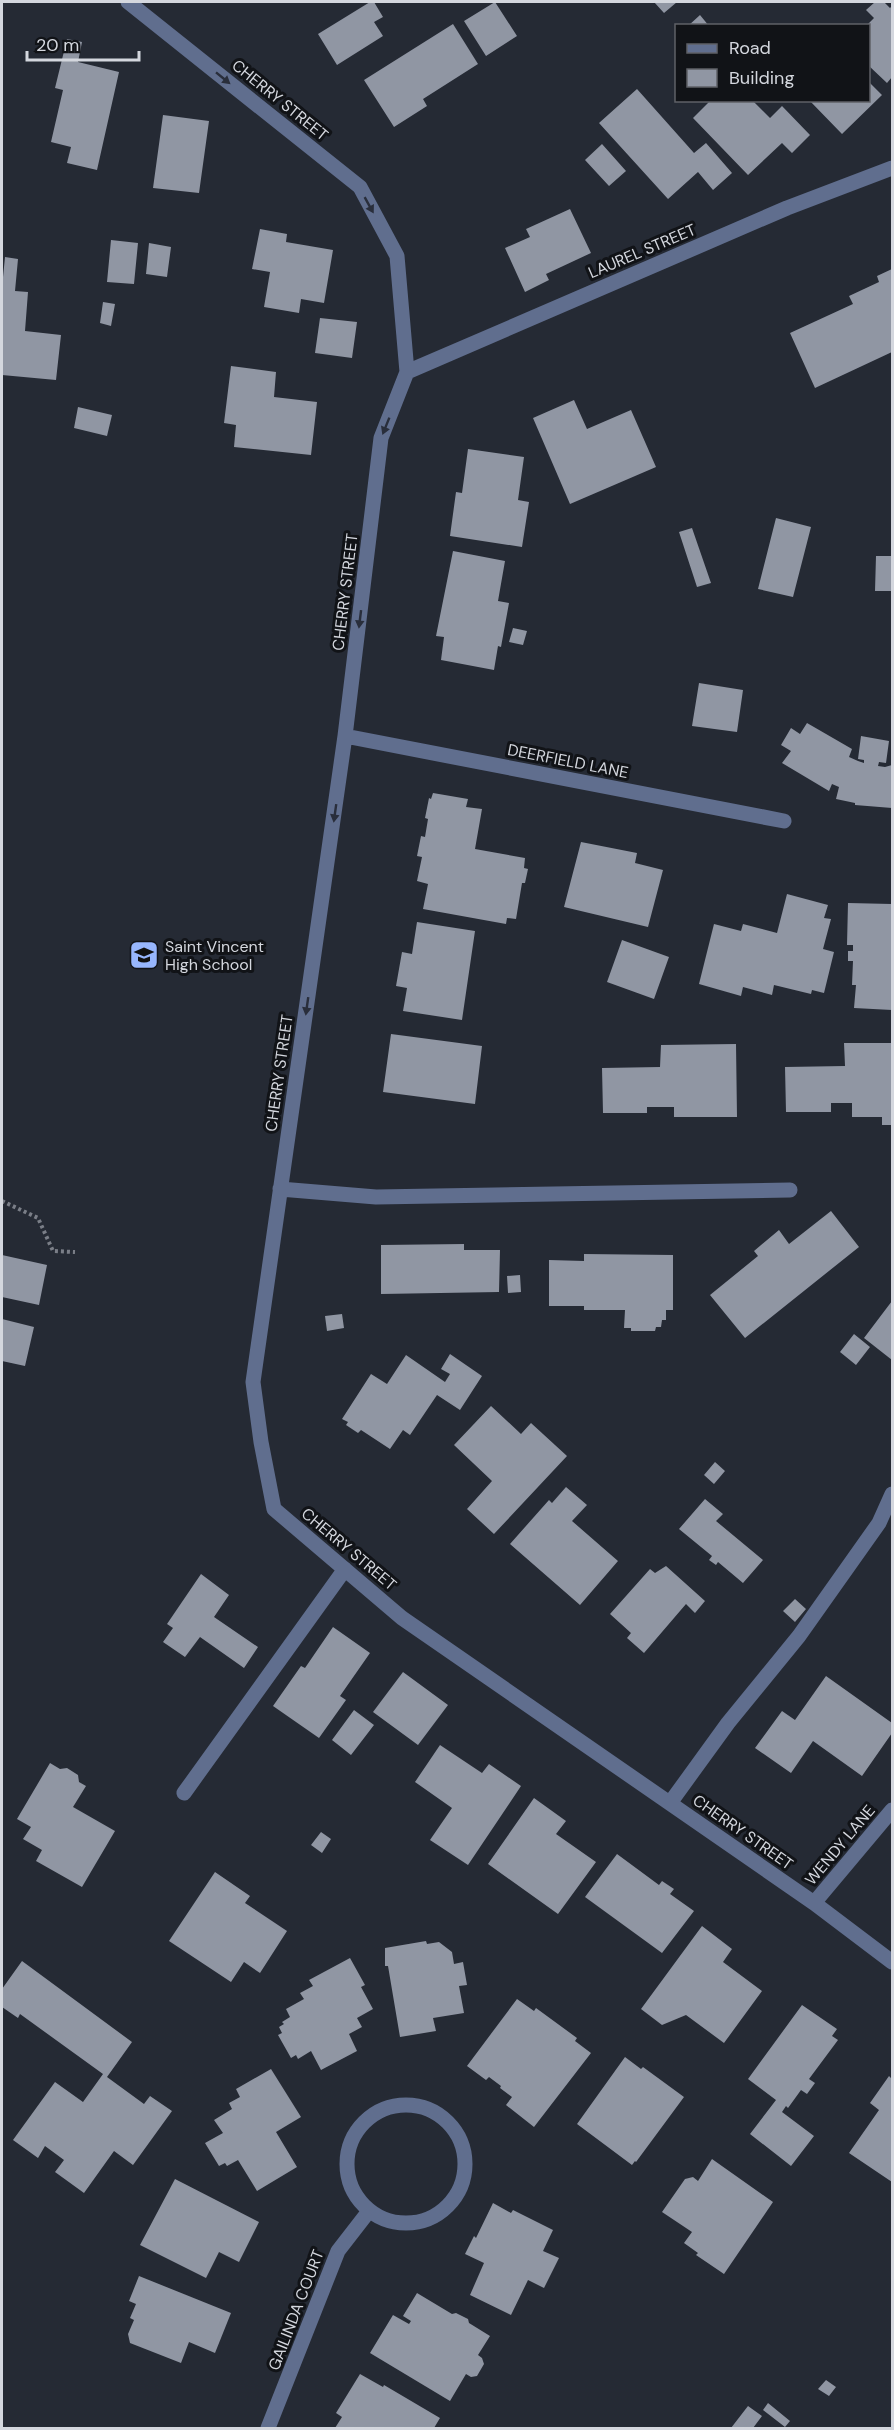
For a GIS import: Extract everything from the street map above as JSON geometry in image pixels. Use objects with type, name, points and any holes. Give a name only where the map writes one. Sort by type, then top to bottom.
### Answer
[{"type":"street","name":"CHERRY STREET","points":[[128,2],[360,187],[397,256],[407,372],[381,438],[345,736],[253,1382],[261,1442],[274,1509],[402,1618],[814,1904],[892,1962]]},
{"type":"street","name":"LAUREL STREET","points":[[407,372],[787,208],[892,168]]},
{"type":"street","name":"DEERFIELD LANE","points":[[345,736],[784,821]]},
{"type":"street","points":[[280,1189],[376,1197],[790,1190]]},
{"type":"street","points":[[670,1803],[728,1723],[800,1636],[879,1523],[892,1494]]},
{"type":"street","points":[[184,1793],[345,1569]]},
{"type":"street","name":"WENDY LANE","points":[[814,1904],[892,1810]]},
{"type":"street","points":[[394,2106],[414,2106],[432,2111],[448,2122],[459,2138],[465,2156],[464,2175],[458,2194],[444,2210],[427,2220],[407,2224],[387,2221],[369,2211],[356,2197],[348,2179],[346,2160],[351,2141],[361,2125],[376,2113],[394,2106]]},
{"type":"street","name":"GAILINDA COURT","points":[[268,2428],[338,2251],[369,2211]]},
{"type":"path","points":[[2,1201],[38,1218],[53,1251],[75,1252]]},
{"type":"building","points":[[370,2],[374,2],[383,17],[374,22],[383,36],[337,65],[318,34]]},
{"type":"building","points":[[495,2],[517,36],[486,56],[464,21]]},
{"type":"building","points":[[654,2],[677,2],[664,13]]},
{"type":"building","points":[[875,2],[884,2],[890,8],[892,6],[892,77],[887,83],[870,67],[870,24],[868,24],[874,18],[866,10]]},
{"type":"building","points":[[700,15],[707,24],[690,24]]},
{"type":"building","points":[[453,24],[478,64],[423,99],[427,106],[394,127],[364,80]]},
{"type":"building","points":[[67,39],[82,42],[78,62],[119,72],[97,170],[67,163],[71,147],[51,142],[63,90],[55,88]]},
{"type":"building","points":[[870,83],[882,95],[842,134],[811,102],[870,102]]},
{"type":"building","points":[[637,89],[694,153],[706,143],[732,173],[713,190],[698,172],[668,199],[599,123]]},
{"type":"building","points":[[709,102],[754,102],[770,118],[782,106],[810,135],[792,153],[782,143],[748,175],[693,118]]},
{"type":"building","points":[[163,115],[209,121],[199,193],[153,188]]},
{"type":"building","points":[[602,144],[626,171],[609,186],[585,160]]},
{"type":"building","points":[[570,209],[591,253],[546,274],[549,280],[525,292],[505,248],[530,237],[526,229]]},
{"type":"building","points":[[260,229],[287,234],[286,242],[333,250],[324,303],[301,299],[299,313],[264,307],[270,272],[252,269]]},
{"type":"building","points":[[111,240],[138,243],[134,284],[107,282]]},
{"type":"building","points":[[149,243],[171,247],[167,277],[146,274]]},
{"type":"building","points":[[5,257],[18,259],[15,291],[28,292],[25,331],[61,335],[56,380],[2,375],[2,287]]},
{"type":"building","points":[[892,269],[892,352],[815,388],[790,333],[853,304],[849,296],[879,282],[877,276]]},
{"type":"building","points":[[103,302],[115,304],[111,326],[100,323]]},
{"type":"building","points":[[320,318],[357,322],[352,358],[315,353]]},
{"type":"building","points":[[231,366],[276,372],[274,397],[317,402],[311,455],[234,447],[236,425],[224,423]]},
{"type":"building","points":[[574,400],[587,429],[631,410],[656,467],[570,504],[533,418]]},
{"type":"building","points":[[78,407],[112,415],[107,436],[74,428]]},
{"type":"building","points":[[468,449],[524,457],[518,500],[529,502],[522,547],[450,536],[456,492],[462,493]]},
{"type":"building","points":[[776,518],[811,527],[793,597],[758,589]]},
{"type":"building","points":[[692,528],[711,583],[697,587],[679,532]]},
{"type":"building","points":[[453,551],[505,561],[498,601],[509,603],[501,647],[498,646],[494,670],[441,660],[444,637],[436,636]]},
{"type":"building","points":[[876,556],[892,556],[892,591],[875,591]]},
{"type":"building","points":[[513,628],[527,631],[523,645],[509,642]]},
{"type":"building","points":[[699,683],[743,690],[737,732],[692,726]]},
{"type":"building","points":[[807,723],[852,749],[849,757],[864,763],[864,760],[858,759],[861,736],[889,741],[886,763],[879,762],[878,766],[892,765],[892,808],[855,805],[855,803],[836,799],[839,787],[832,784],[829,791],[782,763],[791,751],[781,745],[791,728],[800,734]]},
{"type":"building","points":[[433,793],[468,799],[466,807],[482,809],[475,849],[525,858],[524,868],[528,869],[525,883],[522,883],[516,919],[507,918],[506,924],[423,909],[428,884],[417,881],[422,857],[417,856],[421,836],[425,837],[428,819],[425,818],[429,798],[431,799]]},
{"type":"building","points":[[581,842],[637,853],[635,863],[663,870],[648,927],[564,907]]},
{"type":"building","points":[[787,894],[828,905],[824,918],[831,919],[823,949],[834,952],[824,993],[812,990],[811,994],[774,985],[772,995],[743,987],[741,996],[699,984],[714,924],[741,931],[743,924],[777,933]]},
{"type":"building","points":[[848,903],[892,904],[892,1010],[854,1008],[856,985],[852,985],[853,961],[848,961],[848,951],[853,951],[853,945],[847,945]]},
{"type":"building","points":[[417,922],[475,931],[462,1020],[403,1011],[407,988],[396,986],[402,952],[412,954]]},
{"type":"building","points":[[622,940],[669,957],[654,999],[607,982]]},
{"type":"building","points":[[391,1034],[482,1046],[475,1104],[383,1092]]},
{"type":"building","points":[[844,1043],[892,1043],[892,1125],[882,1125],[882,1117],[852,1117],[852,1103],[831,1103],[831,1112],[786,1112],[785,1067],[845,1066]]},
{"type":"building","points":[[736,1044],[737,1117],[674,1117],[674,1107],[647,1107],[647,1113],[603,1113],[602,1068],[660,1067],[661,1045]]},
{"type":"building","points":[[831,1211],[859,1247],[745,1338],[710,1295],[758,1256],[754,1251],[779,1230],[789,1244]]},
{"type":"building","points":[[464,1244],[464,1250],[500,1250],[499,1292],[381,1294],[381,1245]]},
{"type":"building","points":[[584,1254],[673,1255],[673,1310],[666,1310],[666,1320],[662,1320],[661,1327],[656,1327],[655,1331],[631,1331],[631,1328],[624,1328],[625,1310],[584,1310],[584,1306],[549,1306],[549,1260],[584,1261]]},
{"type":"building","points":[[2,1255],[47,1265],[39,1305],[2,1297]]},
{"type":"building","points":[[520,1275],[521,1292],[508,1293],[507,1276]]},
{"type":"building","points":[[892,1301],[892,1360],[864,1338]]},
{"type":"building","points":[[342,1314],[344,1328],[327,1331],[325,1316]]},
{"type":"building","points":[[2,1319],[34,1327],[25,1366],[2,1361]]},
{"type":"building","points":[[854,1334],[870,1347],[856,1365],[840,1352]]},
{"type":"building","points":[[450,1354],[482,1376],[460,1410],[437,1395],[410,1435],[403,1430],[390,1449],[361,1430],[358,1433],[346,1425],[348,1422],[342,1419],[371,1374],[387,1384],[406,1355],[445,1382],[450,1374],[441,1369]]},
{"type":"building","points":[[491,1406],[521,1434],[531,1423],[567,1456],[494,1534],[467,1509],[492,1481],[454,1445]]},
{"type":"building","points":[[715,1462],[725,1471],[714,1484],[704,1475]]},
{"type":"building","points":[[566,1487],[587,1505],[572,1521],[618,1561],[580,1605],[510,1544],[549,1500],[552,1503]]},
{"type":"building","points":[[705,1499],[723,1514],[716,1521],[763,1560],[743,1583],[718,1562],[716,1565],[709,1560],[712,1556],[679,1529]]},
{"type":"building","points":[[666,1566],[705,1601],[695,1613],[686,1604],[644,1653],[627,1638],[631,1633],[610,1614],[650,1569],[655,1573]]},
{"type":"building","points":[[201,1574],[229,1595],[214,1617],[258,1647],[244,1668],[200,1637],[185,1657],[163,1642],[173,1628],[167,1624]]},
{"type":"building","points":[[795,1599],[806,1609],[795,1622],[783,1611]]},
{"type":"building","points":[[333,1627],[370,1653],[340,1696],[346,1700],[319,1738],[273,1706],[301,1666],[305,1668]]},
{"type":"building","points":[[403,1672],[448,1705],[418,1745],[373,1712]]},
{"type":"building","points":[[826,1676],[892,1723],[892,1733],[862,1776],[813,1741],[791,1773],[755,1748],[782,1711],[795,1720]]},
{"type":"building","points":[[354,1710],[374,1725],[351,1755],[332,1740]]},
{"type":"building","points":[[440,1745],[482,1773],[489,1764],[521,1786],[468,1865],[430,1840],[452,1808],[415,1782]]},
{"type":"building","points":[[50,1763],[60,1769],[67,1768],[78,1775],[79,1782],[86,1786],[73,1807],[115,1831],[82,1887],[36,1861],[42,1850],[23,1839],[31,1827],[17,1819]]},
{"type":"building","points":[[534,1798],[566,1821],[556,1834],[596,1862],[558,1914],[488,1864]]},
{"type":"building","points":[[321,1832],[331,1839],[322,1853],[311,1845]]},
{"type":"building","points":[[617,1854],[659,1885],[662,1881],[674,1889],[670,1894],[694,1911],[662,1953],[585,1897]]},
{"type":"building","points":[[215,1872],[250,1896],[245,1903],[287,1931],[260,1973],[244,1962],[231,1982],[169,1941]]},
{"type":"building","points":[[702,1926],[732,1949],[723,1962],[762,1991],[724,2043],[686,2015],[662,2025],[641,2009]]},
{"type":"building","points":[[426,1941],[427,1944],[439,1942],[452,1952],[454,1964],[463,1962],[467,1985],[459,1986],[464,2013],[433,2018],[436,2031],[400,2037],[388,1966],[385,1966],[385,1948]]},
{"type":"building","points":[[350,1958],[365,1985],[361,1987],[373,2009],[357,2018],[362,2027],[349,2034],[357,2051],[321,2070],[311,2051],[298,2059],[296,2055],[291,2058],[278,2035],[282,2033],[279,2027],[284,2024],[282,2022],[290,2017],[286,2009],[304,1999],[300,1993],[313,1986],[309,1980]]},
{"type":"building","points":[[22,1961],[132,2042],[107,2077],[144,2104],[150,2096],[172,2111],[133,2165],[114,2151],[84,2193],[55,2172],[64,2160],[45,2146],[38,2158],[13,2140],[55,2082],[83,2102],[103,2074],[20,2014],[18,2018],[2,2007],[2,1989]]},
{"type":"building","points":[[517,1999],[534,2011],[536,2008],[577,2038],[575,2041],[591,2053],[534,2127],[506,2105],[512,2097],[500,2088],[501,2086],[489,2077],[486,2080],[467,2066]]},
{"type":"building","points":[[802,2005],[837,2029],[832,2036],[838,2040],[809,2079],[815,2083],[807,2094],[801,2090],[788,2108],[786,2106],[782,2112],[814,2136],[791,2166],[750,2134],[776,2100],[748,2079]]},
{"type":"building","points":[[625,2057],[641,2069],[643,2067],[684,2097],[632,2165],[577,2124]]},
{"type":"building","points":[[271,2069],[301,2117],[276,2132],[297,2167],[257,2191],[238,2160],[227,2166],[225,2163],[219,2166],[205,2143],[223,2133],[214,2120],[232,2109],[229,2103],[240,2097],[236,2089]]},
{"type":"building","points":[[889,2076],[892,2079],[892,2182],[849,2153],[879,2110],[870,2103]]},
{"type":"building","points":[[712,2159],[773,2202],[724,2274],[696,2255],[698,2253],[684,2243],[692,2232],[662,2212],[685,2179],[693,2177],[698,2181]]},
{"type":"building","points":[[175,2179],[259,2222],[239,2262],[219,2252],[206,2278],[140,2245]]},
{"type":"building","points":[[493,2203],[511,2213],[513,2210],[553,2230],[543,2251],[559,2258],[544,2288],[528,2280],[511,2315],[470,2295],[484,2263],[465,2254],[474,2236],[476,2238]]},
{"type":"building","points":[[139,2276],[231,2313],[215,2353],[189,2342],[181,2363],[130,2343],[128,2334],[134,2320],[130,2318],[136,2304],[129,2301]]},
{"type":"building","points":[[417,2293],[452,2314],[456,2313],[468,2319],[469,2323],[490,2336],[478,2355],[484,2364],[477,2376],[471,2377],[466,2374],[450,2401],[370,2353],[393,2315],[409,2324],[411,2321],[403,2316]]},
{"type":"building","points":[[360,2374],[383,2387],[384,2385],[440,2418],[434,2428],[335,2428],[342,2417],[336,2413]]},
{"type":"building","points":[[826,2380],[836,2387],[829,2396],[818,2389]]},
{"type":"building","points":[[768,2403],[790,2421],[785,2427],[763,2410]]},
{"type":"building","points":[[748,2406],[762,2416],[753,2428],[731,2428]]},
{"type":"place","name":"Saint Vincent High School","points":[[144,955]]}]
